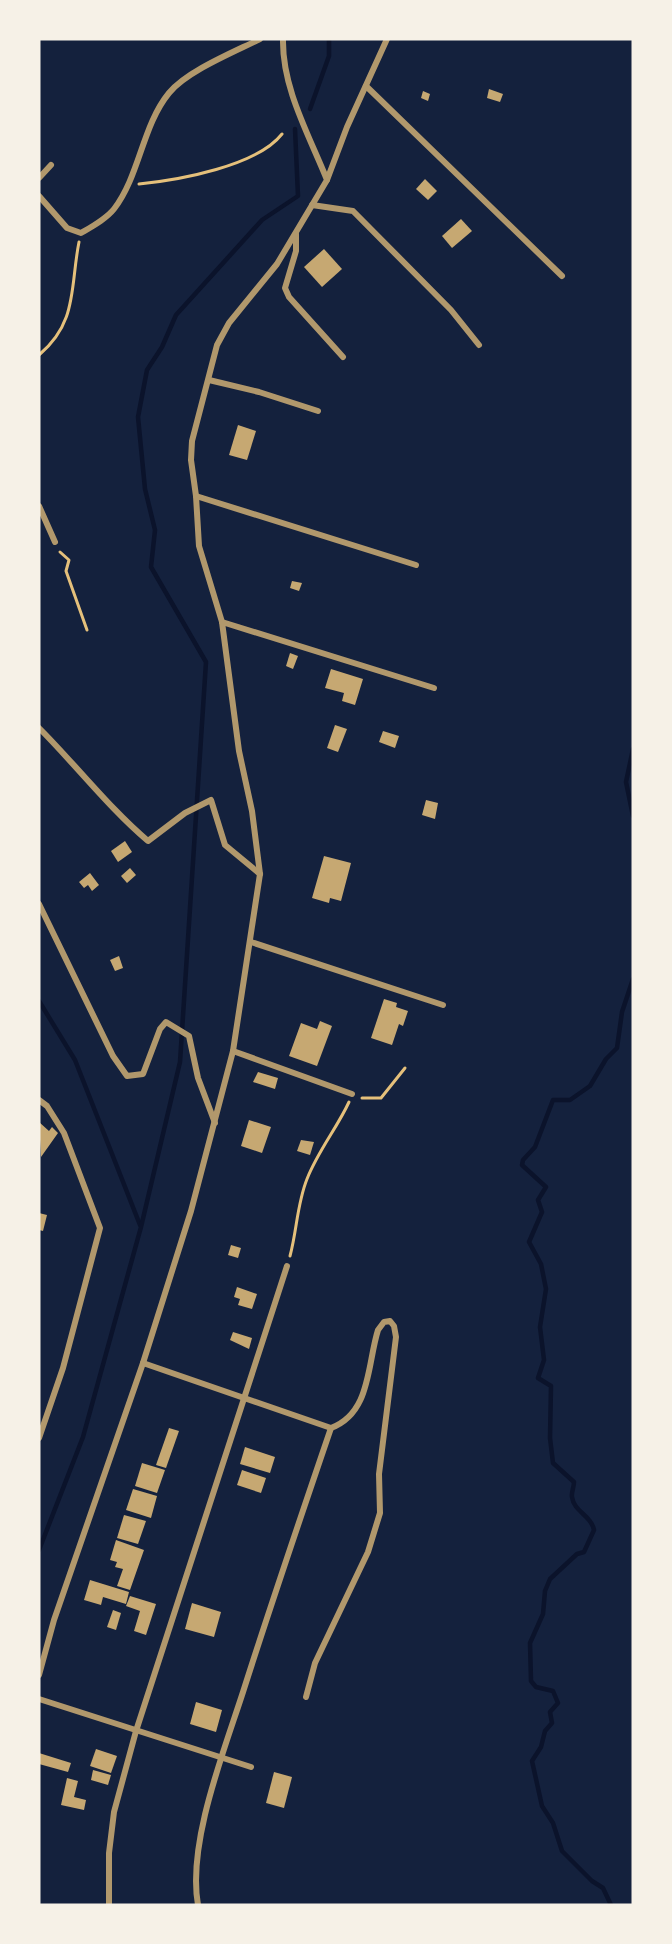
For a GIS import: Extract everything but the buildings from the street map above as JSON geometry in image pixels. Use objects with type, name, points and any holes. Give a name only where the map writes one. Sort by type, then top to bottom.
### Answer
[{"type":"street","points":[[39,196],[67,228],[76,233],[81,233],[106,217],[114,209],[126,187],[153,123],[170,91],[201,70],[260,39]]},
{"type":"street","points":[[282,39],[288,83],[327,180]]},
{"type":"street","points":[[39,1675],[54,1620],[143,1363],[191,1211],[233,1051],[260,874],[252,811],[239,751],[222,622],[199,546],[191,460],[192,441],[217,345],[229,323],[277,264],[327,180],[387,39]]},
{"type":"street","points":[[366,86],[562,276]]},
{"type":"street","points":[[39,178],[51,165]]},
{"type":"street","points":[[312,205],[353,211],[451,310],[478,345]]},
{"type":"street","points":[[296,234],[296,251],[285,288],[289,297],[343,357]]},
{"type":"street","points":[[209,380],[259,392],[318,411]]},
{"type":"street","points":[[196,496],[416,564]]},
{"type":"street","points":[[39,506],[55,542]]},
{"type":"street","points":[[222,622],[434,688]]},
{"type":"street","points":[[39,728],[86,775],[127,823],[148,841],[185,813],[211,800],[225,845],[260,874]]},
{"type":"street","points":[[39,904],[113,1056],[127,1076],[143,1074],[160,1029],[166,1022],[189,1036],[198,1078],[215,1123]]},
{"type":"street","points":[[251,942],[444,1005]]},
{"type":"street","points":[[233,1051],[352,1094]]},
{"type":"street","points":[[39,1100],[47,1106],[64,1133],[100,1228],[63,1368],[39,1438]]},
{"type":"street","points":[[109,1905],[109,1853],[114,1812],[136,1731],[287,1266]]},
{"type":"street","points":[[143,1363],[331,1428],[341,1425],[358,1408],[363,1397],[378,1330],[384,1323],[390,1321],[394,1326],[396,1337],[380,1464],[380,1513],[368,1552],[315,1663],[306,1696]]},
{"type":"street","points":[[198,1905],[199,1854],[206,1814],[222,1757],[331,1428]]},
{"type":"street","points":[[39,1699],[251,1767]]},
{"type":"path","points":[[126,187],[158,183],[253,157],[268,149],[282,134]]},
{"type":"path","points":[[39,355],[61,330],[71,310],[79,240],[76,233]]},
{"type":"path","points":[[55,542],[69,560],[66,571],[87,630]]},
{"type":"path","points":[[287,1266],[298,1206],[307,1179],[325,1140],[352,1094],[364,1099],[381,1098],[405,1068]]},
{"type":"waterway","points":[[310,109],[329,56],[329,39]]},
{"type":"waterway","points":[[39,1550],[83,1437],[141,1227],[180,1062],[206,662],[151,567],[155,530],[145,489],[138,417],[147,370],[162,347],[176,315],[262,220],[298,196],[295,129]]},
{"type":"waterway","points":[[633,749],[626,782],[633,816]]},
{"type":"waterway","points":[[611,1905],[603,1888],[592,1881],[562,1851],[553,1823],[542,1806],[532,1761],[541,1747],[545,1731],[552,1723],[550,1712],[558,1703],[553,1691],[536,1687],[531,1681],[530,1643],[543,1614],[545,1591],[550,1579],[577,1554],[584,1552],[594,1530],[590,1521],[573,1502],[574,1482],[553,1463],[550,1438],[551,1386],[538,1378],[544,1360],[540,1327],[546,1289],[541,1264],[529,1242],[542,1212],[538,1200],[546,1187],[522,1165],[523,1160],[535,1147],[553,1100],[570,1100],[590,1086],[606,1059],[617,1048],[622,1012],[633,979]]},
{"type":"waterway","points":[[39,1001],[75,1060],[140,1225]]}]
